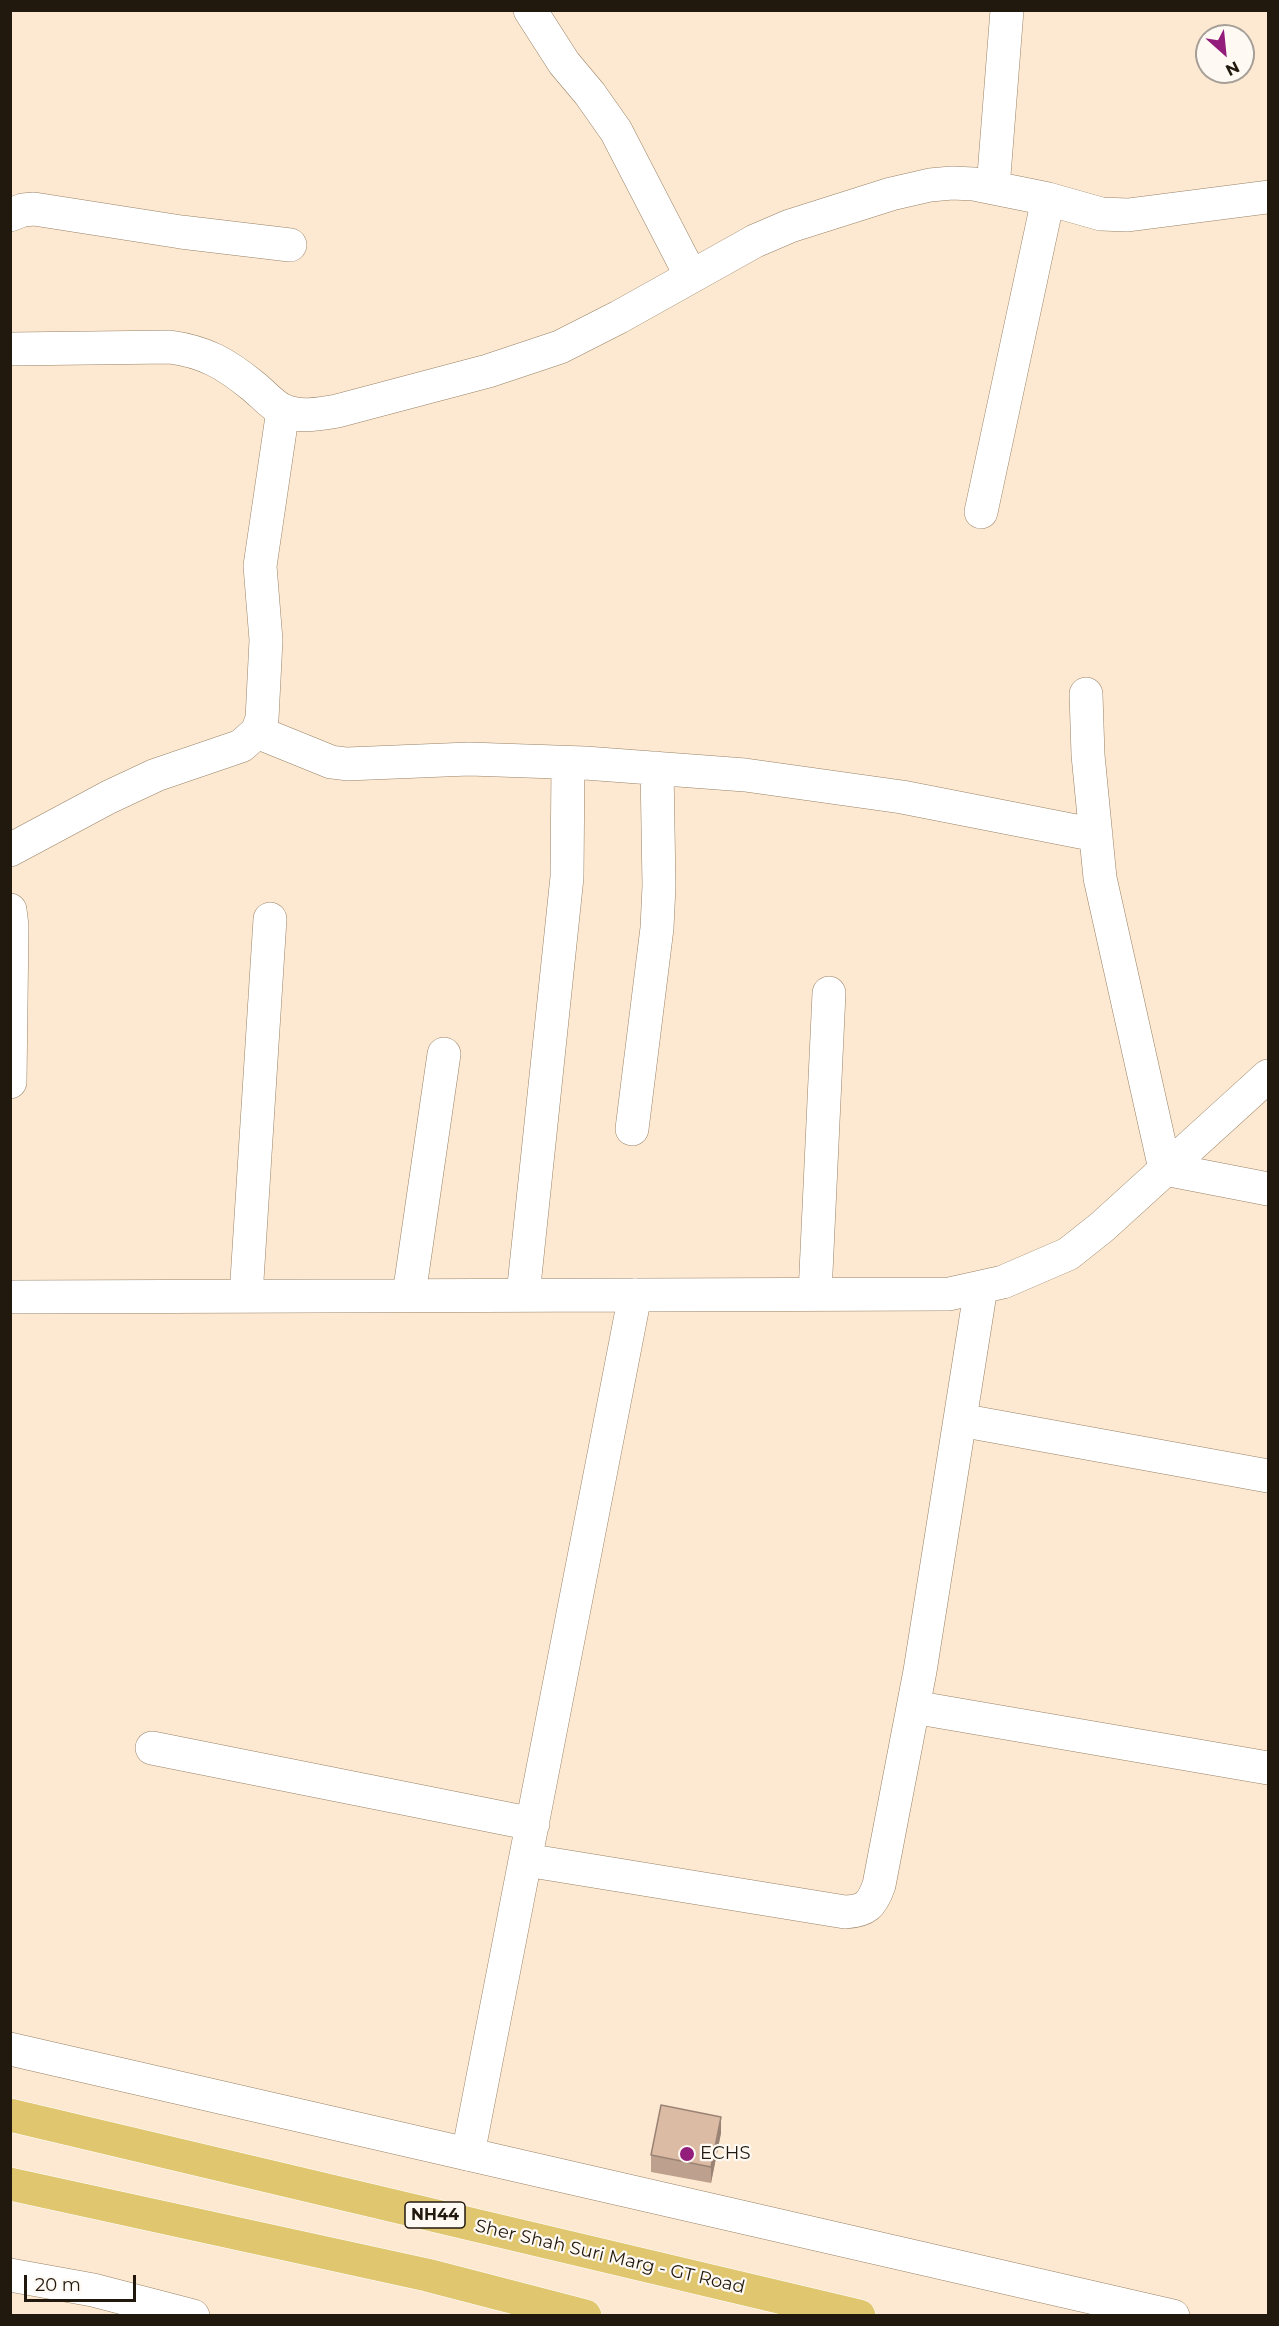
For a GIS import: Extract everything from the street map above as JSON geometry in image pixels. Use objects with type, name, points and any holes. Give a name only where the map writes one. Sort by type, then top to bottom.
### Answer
[{"type":"highway","name":"Sher Shah Suri Marg - GT Road","points":[[10,2115],[859,2316]]},
{"type":"highway","points":[[10,2184],[427,2275],[585,2316]]},
{"type":"street","points":[[530,10],[564,63],[590,94],[616,131],[691,276]]},
{"type":"street","points":[[993,188],[1007,10]]},
{"type":"street","points":[[10,349],[170,347],[186,349],[225,364],[283,410],[299,414],[337,411],[495,368],[560,347],[755,241],[790,226],[891,194],[952,183],[993,188],[1048,199],[1101,214],[1128,215],[1269,197]]},
{"type":"street","points":[[981,512],[1048,199]]},
{"type":"street","points":[[10,215],[34,209],[181,232],[290,245]]},
{"type":"street","points":[[10,850],[109,797],[156,775],[241,746],[257,732],[261,719],[266,640],[260,566],[283,410]]},
{"type":"street","points":[[1086,694],[1088,755],[1100,878],[1165,1169]]},
{"type":"street","points":[[257,732],[330,762],[347,764],[469,759],[657,768],[745,775],[902,797],[1096,835]]},
{"type":"street","points":[[523,1295],[567,877],[568,763]]},
{"type":"street","points":[[632,1129],[657,928],[659,886],[657,768]]},
{"type":"street","points":[[10,910],[12,1022],[10,1082]]},
{"type":"street","points":[[246,1296],[270,919]]},
{"type":"street","points":[[815,1294],[829,993]]},
{"type":"street","points":[[409,1295],[444,1054]]},
{"type":"street","points":[[10,1297],[949,1294],[1003,1282],[1068,1254],[1266,1082]]},
{"type":"street","points":[[1165,1169],[1269,1189]]},
{"type":"street","points":[[526,1860],[833,1910],[860,1911],[874,1900],[879,1885],[913,1707],[981,1287]]},
{"type":"street","points":[[468,2154],[635,1295]]},
{"type":"street","points":[[960,1420],[1269,1476]]},
{"type":"street","points":[[913,1707],[1269,1768]]},
{"type":"street","points":[[152,1748],[533,1824]]},
{"type":"street","points":[[10,2049],[1173,2316]]},
{"type":"street","points":[[10,2274],[93,2290],[181,2314]]},
{"type":"building","points":[[661,2105],[721,2117],[711,2167],[651,2155]]},
{"type":"place","name":"ECHS","points":[[687,2154]]}]
